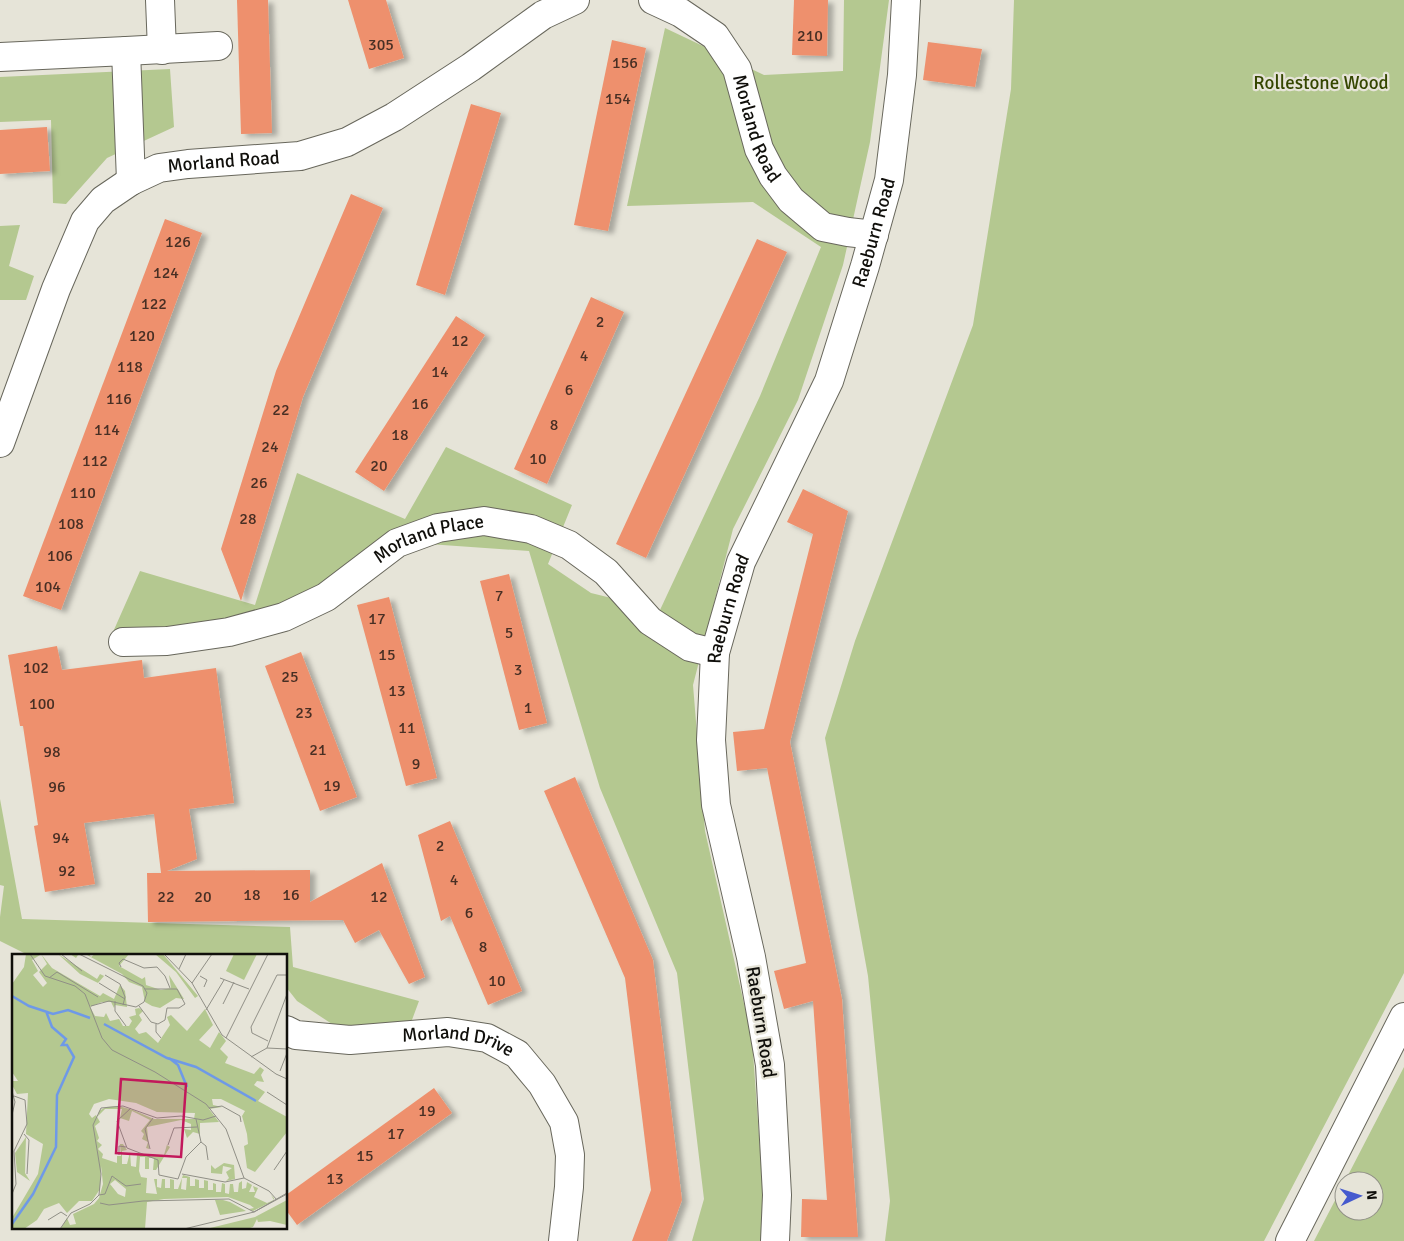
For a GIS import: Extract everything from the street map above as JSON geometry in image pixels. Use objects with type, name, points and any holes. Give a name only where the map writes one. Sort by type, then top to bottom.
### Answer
[{"type":"street","points":[[160,0],[162,50]]},
{"type":"street","name":"Morland Road","points":[[0,443],[56,289],[85,221],[103,200],[131,181],[159,168],[188,164],[300,156],[347,142],[394,117],[471,67],[543,15],[575,0]]},
{"type":"street","name":"Morland Road","points":[[653,0],[680,13],[715,36],[737,69],[759,149],[773,176],[791,200],[823,226],[848,232],[874,235]]},
{"type":"street","name":"Raeburn Road","points":[[775,1241],[777,1195],[770,1065],[751,957],[716,805],[711,740],[715,653],[741,562],[829,381],[874,235],[889,180],[902,75],[906,0]]},
{"type":"street","points":[[0,57],[218,46]]},
{"type":"street","points":[[126,52],[131,181]]},
{"type":"street","name":"Morland Place","points":[[122,642],[168,641],[229,632],[284,617],[326,598],[397,543],[438,528],[484,521],[531,528],[569,545],[606,572],[650,621],[690,647],[715,653]]},
{"type":"street","points":[[1290,1241],[1404,1017]]},
{"type":"street","name":"Morland Drive","points":[[288,1031],[296,1035],[350,1040],[448,1032],[488,1038],[517,1054],[542,1084],[564,1122],[570,1156],[569,1187],[563,1241]]},
{"type":"green space","points":[[844,0],[889,0],[870,142],[843,265],[798,400],[733,529],[693,685],[705,831],[752,1039],[764,1205],[761,1241],[692,1241],[704,1199],[677,973],[600,788],[529,551],[400,542],[244,638],[113,632],[140,571],[255,605],[297,473],[405,519],[446,447],[572,505],[548,564],[591,593],[660,610],[760,396],[821,247],[753,202],[627,206],[665,28],[764,75],[843,71]]},
{"type":"green space","name":"Rollestone Wood","points":[[1014,0],[1404,0],[1404,973],[1264,1241],[885,1241],[890,1201],[868,976],[825,738],[855,641],[973,325],[1011,89]]},
{"type":"green space","points":[[170,69],[174,127],[107,158],[66,204],[53,203],[51,120],[0,122],[0,77]]},
{"type":"green space","points":[[20,225],[9,266],[34,276],[26,300],[0,300],[0,226]]},
{"type":"green space","points":[[0,799],[22,919],[290,927],[293,967],[419,1001],[409,1028],[335,1026],[297,1001],[288,990],[288,954],[26,954],[0,941],[0,917],[4,886],[0,885]]},
{"type":"green space","points":[[1404,1067],[1404,1241],[1314,1241],[1334,1202],[1334,1221],[1384,1221],[1384,1171],[1350,1171]]},
{"type":"building","points":[[237,0],[268,0],[272,133],[241,134]]},
{"type":"building","points":[[348,0],[386,0],[404,58],[369,69]]},
{"type":"building","points":[[794,0],[828,0],[827,56],[792,55]]},
{"type":"building","points":[[612,40],[646,48],[608,231],[574,225]]},
{"type":"building","points":[[928,42],[982,49],[975,87],[923,80]]},
{"type":"building","points":[[471,104],[501,113],[445,295],[416,285]]},
{"type":"building","points":[[47,127],[50,171],[0,174],[0,130]]},
{"type":"building","points":[[351,194],[383,208],[303,397],[241,601],[221,549],[276,371]]},
{"type":"building","points":[[165,219],[202,233],[61,610],[23,596]]},
{"type":"building","points":[[757,239],[787,252],[646,558],[616,544]]},
{"type":"building","points":[[591,297],[624,312],[547,484],[514,469]]},
{"type":"building","points":[[456,316],[485,335],[384,491],[355,472]]},
{"type":"building","points":[[803,489],[848,511],[790,742],[842,999],[858,1237],[801,1237],[802,1199],[827,1200],[813,1001],[784,1009],[774,971],[806,963],[767,768],[737,771],[733,732],[764,729],[813,534],[787,522]]},
{"type":"building","points":[[509,574],[547,723],[519,730],[480,581]]},
{"type":"building","points":[[389,597],[437,778],[406,786],[357,605]]},
{"type":"building","points":[[57,646],[62,670],[142,660],[144,678],[216,668],[234,803],[189,809],[197,859],[167,871],[310,870],[310,902],[382,863],[425,977],[409,984],[379,930],[355,943],[343,920],[148,922],[147,873],[161,873],[154,814],[84,823],[95,884],[45,892],[34,826],[38,825],[23,726],[20,726],[8,655]]},
{"type":"building","points":[[301,652],[357,797],[320,811],[265,666]]},
{"type":"building","points":[[575,777],[653,960],[682,1200],[667,1241],[632,1241],[651,1190],[625,978],[544,791]]},
{"type":"building","points":[[450,821],[522,991],[488,1005],[450,916],[441,921],[418,835]]},
{"type":"building","points":[[434,1088],[452,1113],[297,1225],[288,1213],[288,1194]]}]
